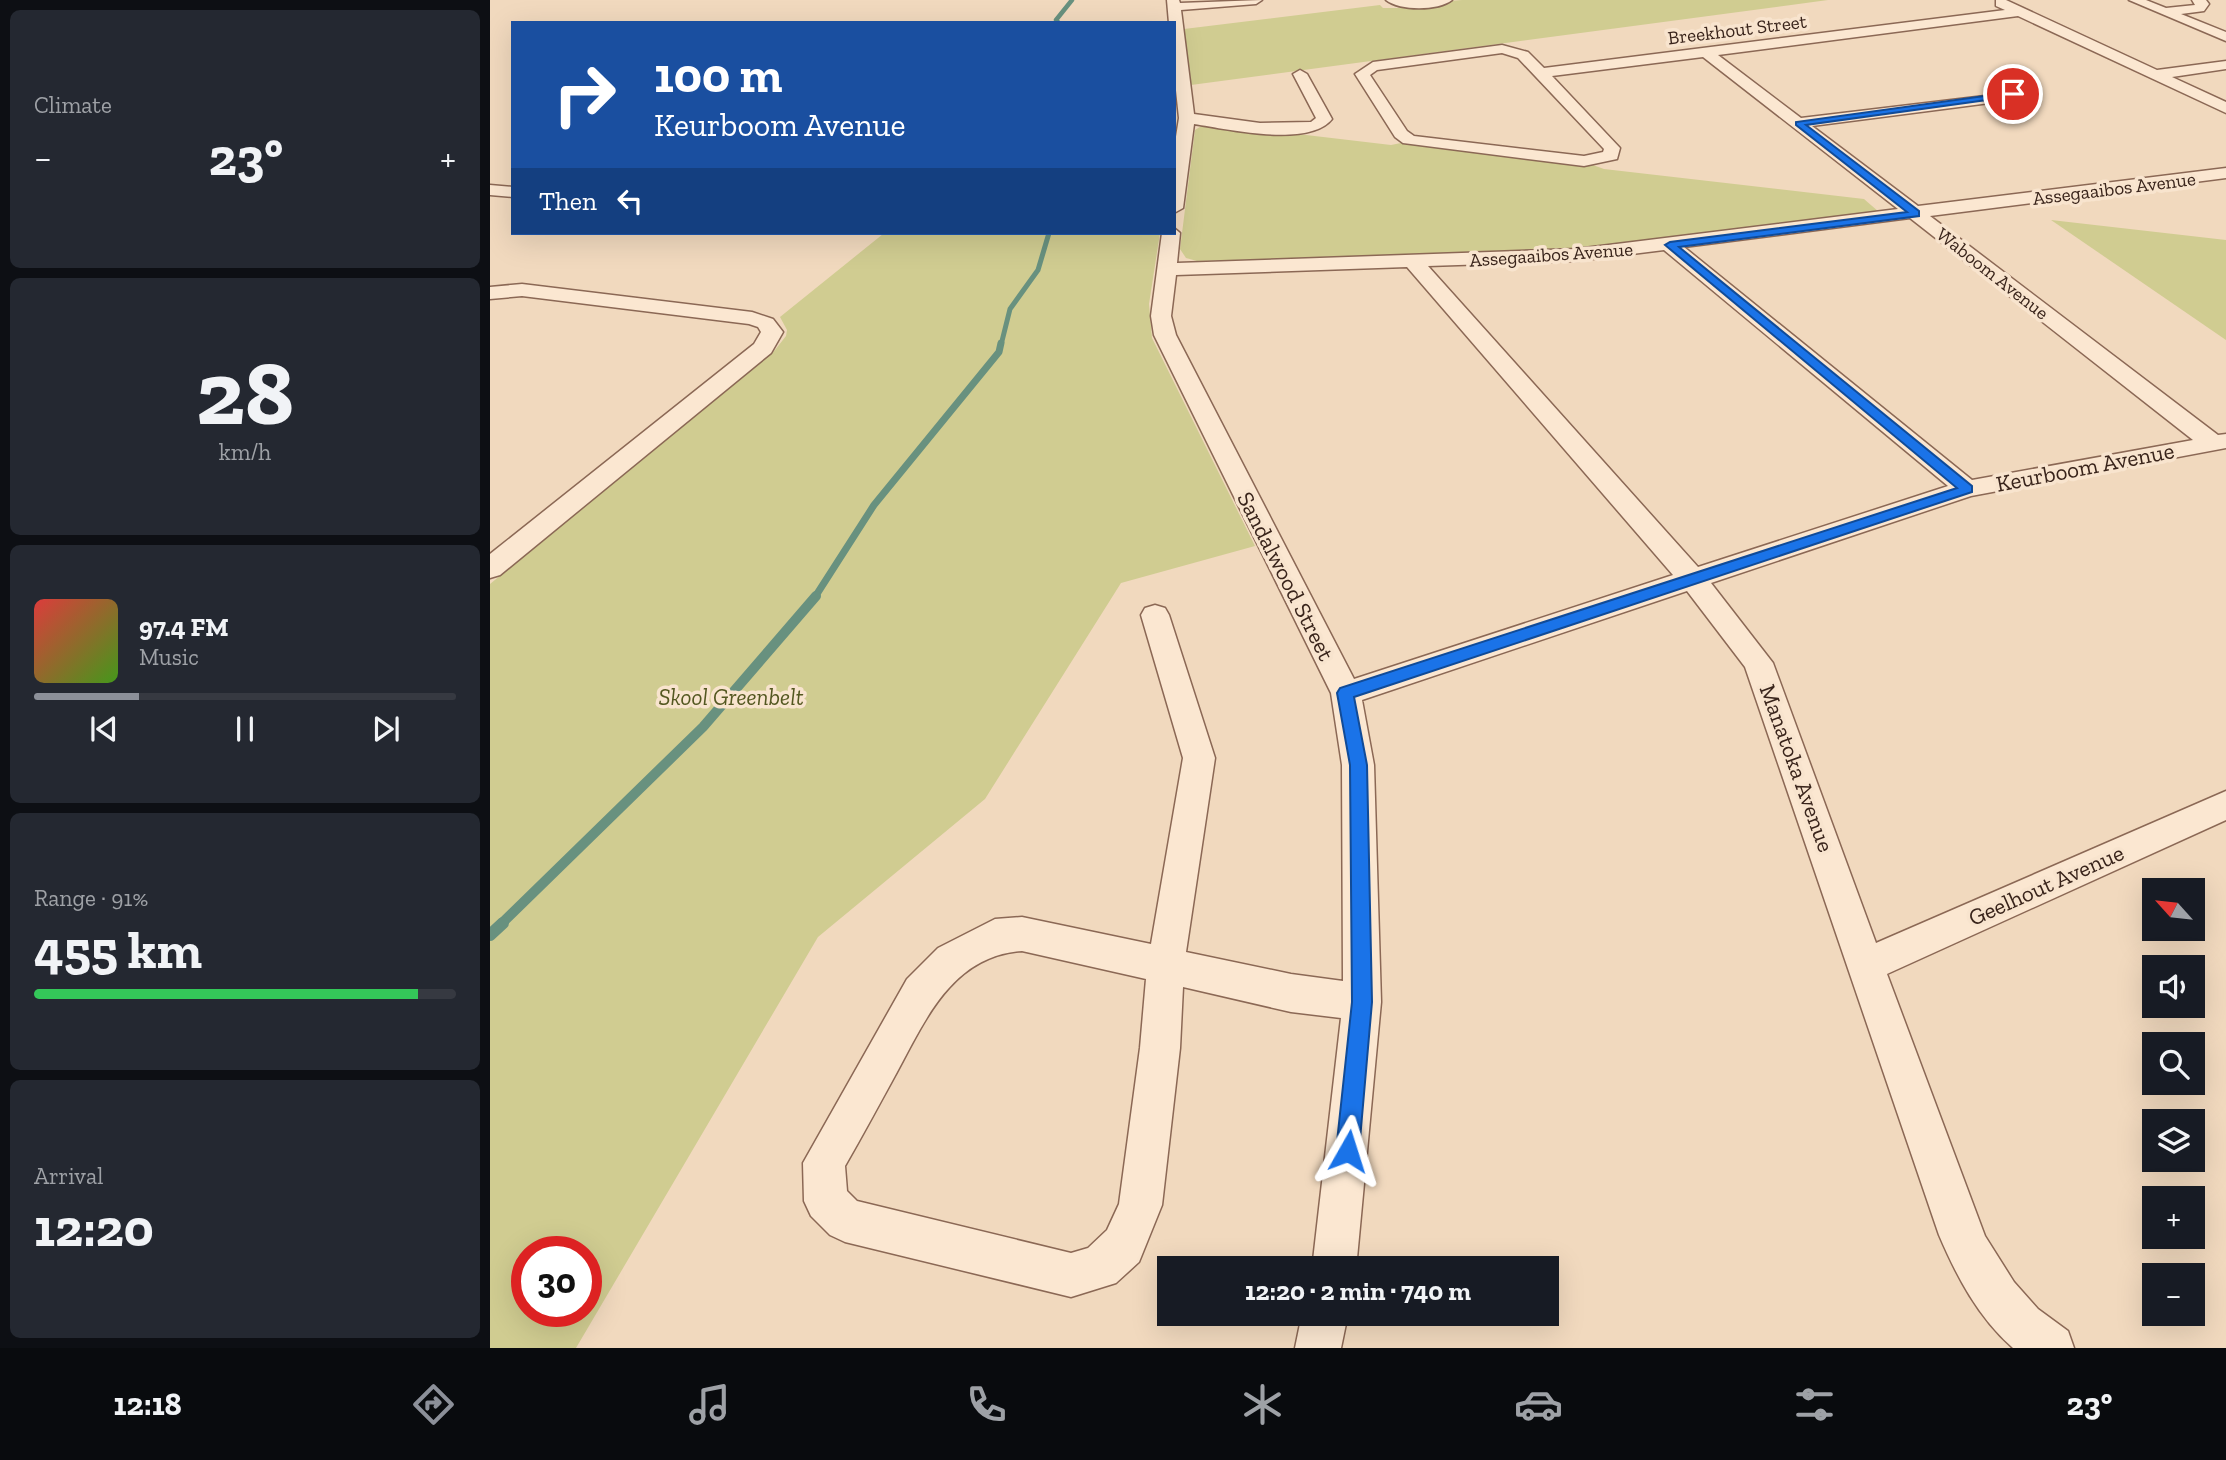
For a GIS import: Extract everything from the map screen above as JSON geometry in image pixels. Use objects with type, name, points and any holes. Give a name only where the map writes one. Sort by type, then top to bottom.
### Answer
[{"type":"street","points":[[1175,21],[1173,3],[1256,0]]},
{"type":"street","points":[[1392,0],[1411,4],[1446,0]]},
{"type":"street","points":[[1994,0],[2226,108]]},
{"type":"street","points":[[2135,0],[2226,37]]},
{"type":"street","points":[[2165,12],[2199,8],[2203,4],[2199,0]]},
{"type":"street","name":"Breekhout Street","points":[[1543,74],[2019,12]]},
{"type":"street","points":[[1176,28],[1187,118],[1176,194]]},
{"type":"street","points":[[1502,49],[1520,53],[1543,74],[1612,148],[1611,155],[1584,161],[1409,139],[1401,134],[1362,74],[1373,66],[1502,49]]},
{"type":"street","name":"Waboom Avenue","points":[[1706,52],[2219,442]]},
{"type":"street","points":[[2155,75],[2226,65]]},
{"type":"street","points":[[1187,118],[1292,130],[1314,128],[1324,119],[1300,74]]},
{"type":"street","points":[[1799,123],[2013,94]]},
{"type":"street","name":"Assegaaibos Avenue","points":[[1166,269],[1576,255],[2226,173]]},
{"type":"street","points":[[490,190],[511,192]]},
{"type":"street","name":"Sandalwood Street","points":[[1171,235],[1161,316],[1168,344],[1346,693],[1358,765],[1362,1002],[1336,1256]]},
{"type":"street","points":[[1670,245],[1967,489]]},
{"type":"street","name":"Manatoka Avenue","points":[[1413,261],[1692,579],[1750,649],[1765,677],[1972,1259],[2004,1306],[2024,1327],[2051,1348]]},
{"type":"street","points":[[490,293],[522,290],[752,318],[766,323],[772,332],[763,348],[490,568]]},
{"type":"street","name":"Keurboom Avenue","points":[[1346,693],[1967,489],[2219,442]]},
{"type":"street","points":[[1155,615],[1199,758],[1166,964],[1160,1048],[1140,1205],[1123,1246],[1100,1267],[1071,1275],[845,1220],[826,1201],[824,1163],[920,992],[951,961],[995,936],[1022,934],[1166,964],[1291,993],[1362,1002]]},
{"type":"street","name":"Geelhout Avenue","points":[[1867,965],[2226,805]]},
{"type":"street","points":[[1318,1348],[1323,1326]]},
{"type":"green space","points":[[1462,0],[1828,0],[1191,85],[1184,29],[1380,5],[1383,8],[1404,8],[1402,5]]},
{"type":"green space","points":[[1212,124],[1391,145],[1406,142],[1590,164],[1604,169],[1864,199],[1879,212],[1553,252],[1197,261],[1186,258],[1180,249],[1195,130]]},
{"type":"green space","points":[[2051,220],[2226,240],[2226,340]]},
{"type":"green space","name":"Skool Greenbelt","points":[[882,235],[1160,235],[1149,304],[1152,338],[1255,546],[1121,583],[985,799],[818,937],[602,1304],[602,1236],[511,1236],[511,1327],[588,1327],[576,1348],[490,1348],[490,584],[775,350],[786,336],[787,330],[780,317]]},
{"type":"waterway","points":[[1057,21],[1072,0]]},
{"type":"waterway","points":[[1001,345],[1010,309],[1038,270],[1048,235]]},
{"type":"waterway","points":[[815,597],[874,505],[999,352],[1001,343]]},
{"type":"waterway","points":[[501,924],[703,727],[816,596]]},
{"type":"waterway","points":[[490,935],[503,923]]},
{"type":"route","points":[[1348,1151],[1362,1002],[1358,765],[1346,693],[1967,489],[1670,245],[1916,214],[1799,123],[2013,94]]}]
